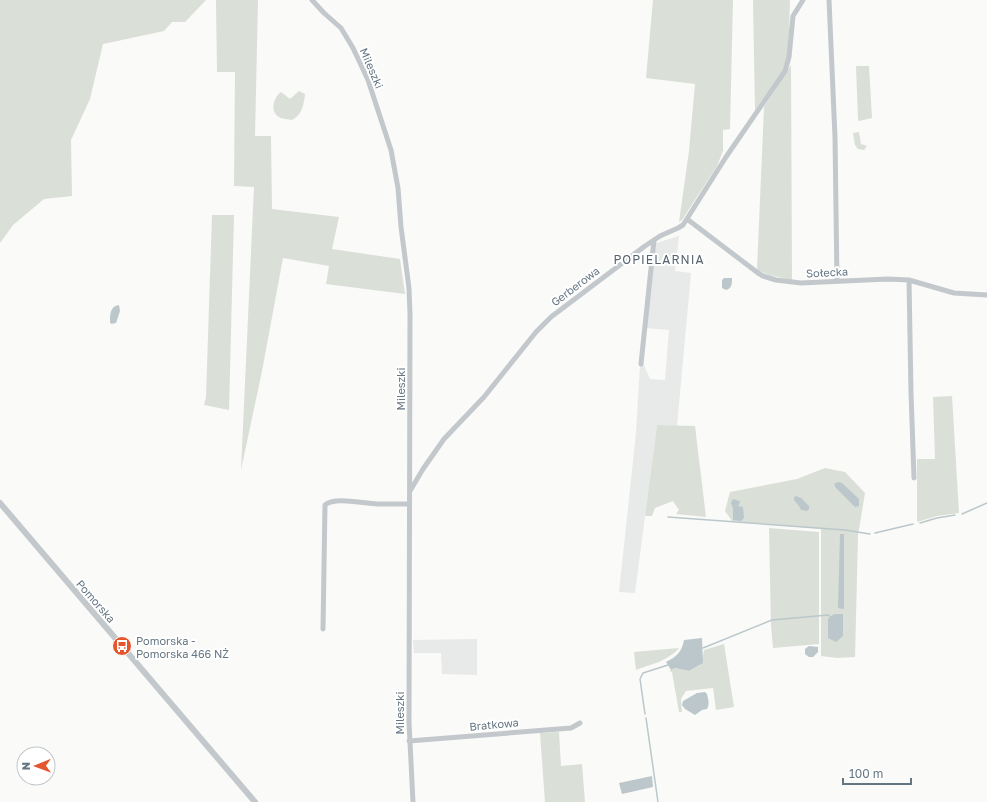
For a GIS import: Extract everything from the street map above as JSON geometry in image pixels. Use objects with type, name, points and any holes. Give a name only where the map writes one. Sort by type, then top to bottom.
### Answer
[{"type":"street","name":"Mileszki","points":[[312,0],[341,28],[363,69],[391,150],[398,188],[401,227],[409,288],[411,355],[409,492],[409,741],[413,802]]},
{"type":"street","name":"Gerberowa","points":[[409,492],[444,439],[484,397],[536,332],[551,318],[654,240],[683,225],[726,157],[785,71],[788,64],[793,16],[803,0]]},
{"type":"street","points":[[829,0],[835,136],[837,281]]},
{"type":"street","name":"Sołecka","points":[[687,219],[763,276],[776,280],[801,283],[909,280],[954,293],[987,295]]},
{"type":"street","points":[[641,364],[654,240]]},
{"type":"street","points":[[909,280],[914,478]]},
{"type":"street","points":[[323,629],[324,506],[333,502],[409,504]]},
{"type":"street","name":"Pomorska","points":[[0,503],[255,802]]},
{"type":"street","name":"Bratkowa","points":[[409,741],[571,728],[580,723]]},
{"type":"shaded area","points":[[0,0],[206,0],[185,22],[172,22],[164,31],[103,44],[90,99],[71,140],[72,196],[44,199],[13,225],[0,243]]},
{"type":"shaded area","points":[[216,0],[258,0],[255,136],[271,136],[272,209],[339,217],[332,249],[400,259],[405,294],[326,284],[329,266],[283,258],[262,371],[241,470],[254,187],[234,186],[235,72],[217,72]]},
{"type":"shaded area","points":[[653,0],[733,0],[730,129],[723,130],[723,151],[717,166],[682,220],[679,222],[689,151],[695,84],[646,78]]},
{"type":"shaded area","points":[[753,0],[790,0],[787,57],[783,70],[755,110]]},
{"type":"shaded area","points":[[791,65],[792,280],[769,275],[757,270],[764,107]]},
{"type":"shaded area","points":[[856,66],[869,66],[872,118],[859,121],[858,119]]},
{"type":"shaded area","points":[[299,91],[305,94],[303,105],[298,115],[292,120],[280,118],[273,108],[278,94],[281,92],[290,99]]},
{"type":"shaded area","points":[[859,132],[861,144],[867,146],[864,150],[858,149],[855,145],[853,133]]},
{"type":"shaded area","points":[[212,215],[234,215],[229,410],[204,405],[206,397]]},
{"type":"shaded area","points":[[679,236],[675,271],[691,273],[677,426],[657,425],[635,593],[619,592],[636,433],[640,365],[644,365],[650,379],[665,380],[669,330],[646,328],[656,243]]},
{"type":"shaded area","points":[[724,278],[732,278],[731,286],[726,290],[722,288],[722,280]]},
{"type":"shaded area","points":[[119,305],[120,311],[116,323],[111,324],[111,311],[114,307]]},
{"type":"shaded area","points":[[952,396],[959,513],[937,516],[917,522],[917,459],[935,459],[933,397]]},
{"type":"shaded area","points":[[657,425],[695,426],[706,517],[676,514],[679,510],[673,501],[655,508],[652,516],[645,516]]},
{"type":"shaded area","points":[[825,468],[845,472],[865,493],[858,535],[855,657],[837,658],[821,656],[821,529],[732,521],[725,511],[730,492],[797,479]]},
{"type":"shaded area","points":[[838,482],[842,483],[859,499],[859,506],[855,507],[836,488],[834,484]]},
{"type":"shaded area","points":[[796,496],[801,498],[809,506],[807,511],[801,510],[794,500],[794,497]]},
{"type":"shaded area","points":[[733,499],[740,502],[738,506],[743,507],[744,518],[741,521],[733,520],[733,508],[731,503]]},
{"type":"shaded area","points":[[769,528],[819,532],[819,644],[773,648],[771,626]]},
{"type":"shaded area","points":[[840,534],[844,534],[844,609],[838,608]]},
{"type":"shaded area","points":[[834,614],[843,614],[843,636],[836,642],[828,638],[828,619]]},
{"type":"shaded area","points":[[702,638],[703,663],[689,671],[675,668],[671,670],[666,662],[678,654],[682,648],[684,640]]},
{"type":"shaded area","points":[[477,639],[477,675],[442,674],[441,653],[414,653],[413,640]]},
{"type":"shaded area","points":[[724,644],[734,707],[716,710],[713,688],[686,691],[681,699],[682,712],[679,712],[672,672],[669,671],[675,668],[689,671],[700,665],[704,650]]},
{"type":"shaded area","points":[[809,646],[818,647],[818,652],[813,657],[809,657],[805,654],[805,649]]},
{"type":"shaded area","points":[[679,648],[665,659],[636,670],[634,652]]},
{"type":"shaded area","points":[[705,692],[707,694],[708,702],[707,709],[702,710],[695,715],[685,709],[682,705],[683,701],[697,693]]},
{"type":"shaded area","points":[[559,732],[561,766],[582,764],[585,802],[545,802],[540,733]]},
{"type":"shaded area","points":[[652,776],[653,787],[622,794],[619,783]]},
{"type":"waterway","points":[[962,514],[987,503]]},
{"type":"waterway","points":[[920,523],[955,515]]},
{"type":"waterway","points":[[668,517],[845,530],[870,534]]},
{"type":"waterway","points":[[875,533],[913,524]]},
{"type":"waterway","points":[[703,648],[772,620],[828,615],[831,617]]},
{"type":"waterway","points":[[645,714],[640,679],[643,673],[668,665]]},
{"type":"waterway","points":[[646,718],[658,802]]},
{"type":"place","name":"Pomorska - Pomorska 466 NŻ","points":[[122,646]]},
{"type":"district","name":"POPIELARNIA","points":[[659,259]]}]
